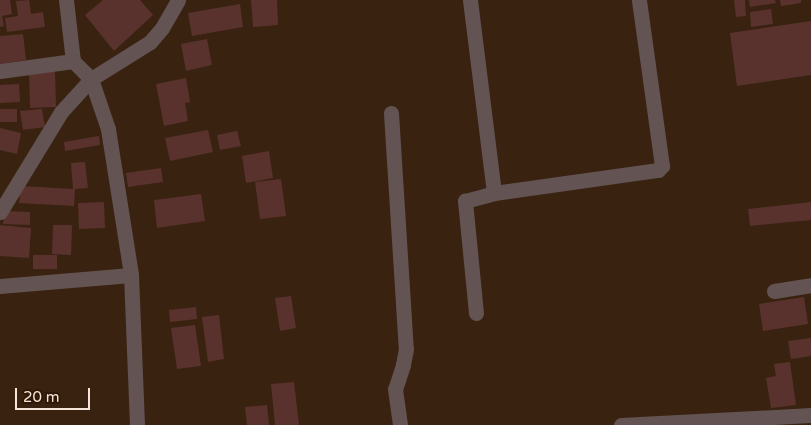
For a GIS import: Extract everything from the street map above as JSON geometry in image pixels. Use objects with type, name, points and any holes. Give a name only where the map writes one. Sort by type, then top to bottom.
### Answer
[{"type":"street","points":[[66,0],[73,61],[91,79],[108,129],[131,275],[138,425]]},
{"type":"street","points":[[0,212],[61,112],[91,79],[157,36],[178,0]]},
{"type":"street","points":[[470,0],[494,193]]},
{"type":"street","points":[[476,313],[465,201],[494,193],[660,168],[639,0]]},
{"type":"street","points":[[0,72],[73,61]]},
{"type":"street","points":[[391,113],[406,349],[395,389],[400,425]]},
{"type":"street","points":[[0,286],[131,275]]},
{"type":"street","points":[[774,291],[811,285]]},
{"type":"street","points":[[621,425],[811,415]]},
{"type":"building","points":[[0,0],[10,0],[12,14],[2,16],[4,26],[0,27]]},
{"type":"building","points":[[29,0],[31,14],[43,12],[45,27],[7,32],[5,18],[18,16],[16,1]]},
{"type":"building","points":[[103,0],[140,0],[153,15],[114,51],[85,15]]},
{"type":"building","points":[[251,0],[277,0],[278,25],[253,27]]},
{"type":"building","points":[[734,0],[745,0],[746,16],[736,17]]},
{"type":"building","points":[[749,0],[775,0],[776,3],[750,7]]},
{"type":"building","points":[[780,0],[801,0],[801,3],[781,6]]},
{"type":"building","points":[[240,4],[243,27],[192,36],[188,13]]},
{"type":"building","points":[[771,9],[773,24],[751,27],[750,12]]},
{"type":"building","points":[[811,21],[811,75],[737,86],[730,33]]},
{"type":"building","points":[[23,34],[26,60],[0,64],[0,36]]},
{"type":"building","points":[[207,39],[212,65],[186,71],[181,44]]},
{"type":"building","points":[[55,71],[56,107],[30,108],[29,72]]},
{"type":"building","points":[[186,78],[190,102],[185,103],[188,121],[164,126],[156,84]]},
{"type":"building","points":[[19,84],[20,102],[0,103],[0,85]]},
{"type":"building","points":[[0,109],[17,109],[17,122],[0,122]]},
{"type":"building","points":[[42,109],[45,127],[23,130],[20,111]]},
{"type":"building","points":[[0,128],[21,133],[17,154],[0,150]]},
{"type":"building","points":[[208,130],[213,152],[170,161],[165,138]]},
{"type":"building","points":[[237,131],[241,146],[220,150],[217,135]]},
{"type":"building","points":[[99,136],[100,145],[65,151],[64,142]]},
{"type":"building","points":[[269,151],[273,178],[246,183],[242,156]]},
{"type":"building","points":[[85,162],[88,188],[75,189],[74,206],[19,203],[21,186],[73,189],[71,163]]},
{"type":"building","points":[[161,168],[163,182],[128,187],[126,173]]},
{"type":"building","points":[[281,179],[286,216],[260,219],[255,182]]},
{"type":"building","points":[[201,194],[205,221],[157,228],[154,200]]},
{"type":"building","points":[[104,202],[105,228],[79,229],[78,203]]},
{"type":"building","points":[[811,202],[811,220],[750,226],[748,209]]},
{"type":"building","points":[[4,211],[30,212],[30,225],[3,224]]},
{"type":"building","points":[[0,225],[31,228],[29,258],[0,256]]},
{"type":"building","points":[[53,225],[72,225],[71,255],[52,254]]},
{"type":"building","points":[[33,255],[57,255],[57,269],[33,269]]},
{"type":"building","points":[[291,296],[296,328],[280,331],[275,298]]},
{"type":"building","points":[[804,297],[808,324],[763,331],[759,304]]},
{"type":"building","points":[[196,307],[197,319],[170,322],[169,310]]},
{"type":"building","points":[[219,315],[224,359],[208,362],[202,317]]},
{"type":"building","points":[[195,325],[201,366],[177,369],[171,328]]},
{"type":"building","points":[[811,338],[811,356],[791,359],[788,341]]},
{"type":"building","points":[[790,362],[796,405],[771,408],[766,378],[776,376],[774,364]]},
{"type":"building","points":[[294,382],[299,425],[275,425],[271,384]]},
{"type":"building","points":[[267,405],[269,425],[247,425],[245,407]]}]
